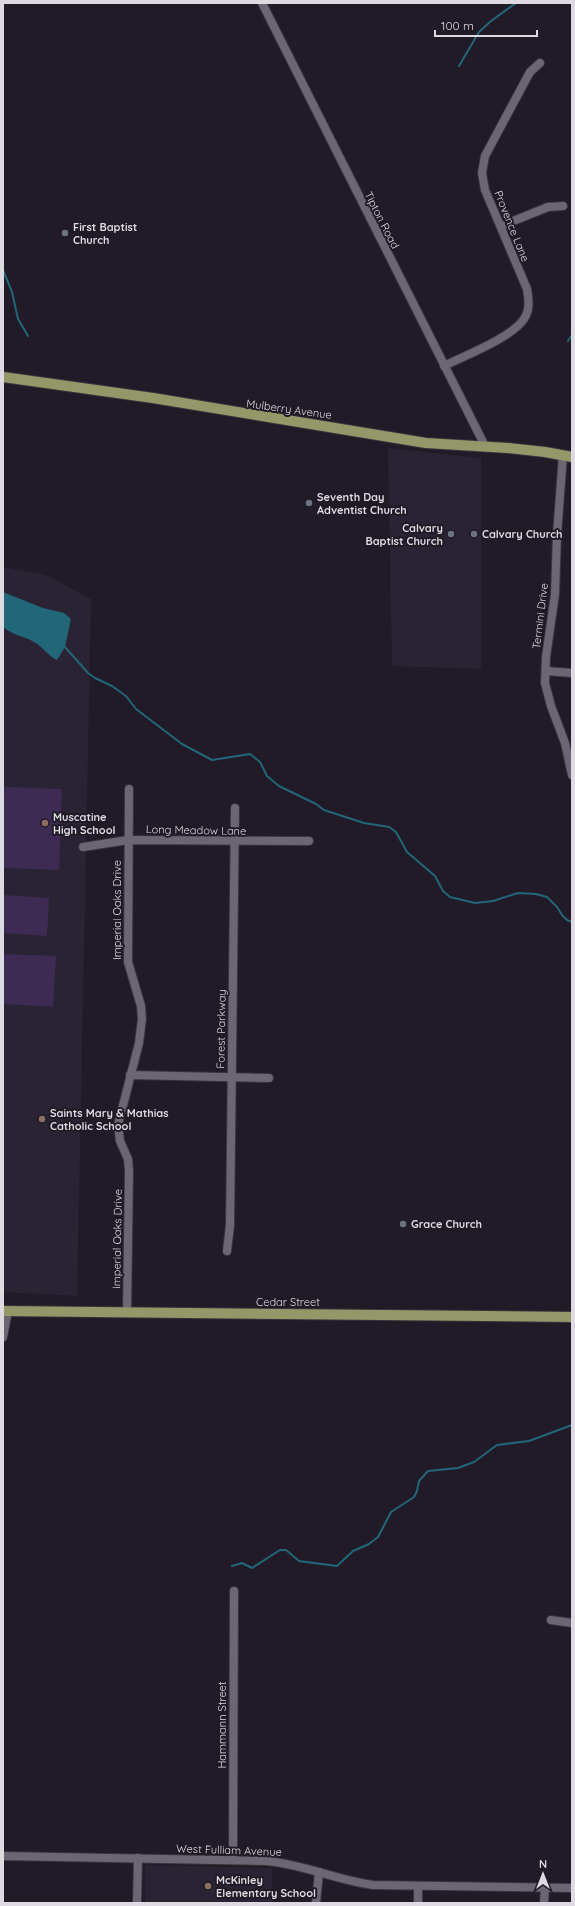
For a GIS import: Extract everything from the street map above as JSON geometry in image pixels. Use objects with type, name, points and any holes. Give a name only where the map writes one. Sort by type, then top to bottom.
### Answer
[{"type":"main road","name":"Mulberry Avenue","points":[[3,377],[153,398],[426,443],[485,446],[568,456]]},
{"type":"main road","name":"Cedar Street","points":[[5,1311],[572,1317]]},
{"type":"street","name":"Tipton Road","points":[[262,3],[485,446]]},
{"type":"street","name":"Provence Lane","points":[[444,366],[504,336],[519,324],[527,312],[529,304],[527,289],[486,190],[483,165],[486,156],[530,72],[540,63]]},
{"type":"street","points":[[500,226],[548,207],[563,206]]},
{"type":"street","name":"Termini Drive","points":[[568,456],[557,535],[555,594],[546,657],[546,671],[547,692],[564,743],[572,775]]},
{"type":"street","points":[[546,671],[572,673]]},
{"type":"street","name":"Imperial Oaks Drive","points":[[127,1312],[129,1171],[128,1160],[120,1140],[118,1125],[139,1043],[142,1019],[128,962],[129,789]]},
{"type":"street","name":"Forest Parkway","points":[[227,1251],[230,1225],[235,808]]},
{"type":"street","name":"Long Meadow Lane","points":[[83,847],[128,840],[309,842]]},
{"type":"street","points":[[130,1076],[269,1078]]},
{"type":"street","points":[[3,1337],[5,1311]]},
{"type":"street","name":"Hammann Street","points":[[233,1860],[234,1591]]},
{"type":"street","points":[[552,1620],[572,1623]]},
{"type":"street","name":"West Fulliam Avenue","points":[[3,1856],[283,1862],[357,1883],[418,1886],[572,1888]]},
{"type":"street","points":[[137,1903],[138,1858]]},
{"type":"street","points":[[316,1903],[319,1872]]},
{"type":"street","points":[[418,1886],[418,1903]]},
{"type":"street","points":[[544,1903],[545,1887]]},
{"type":"shaded area","points":[[388,448],[481,458],[481,669],[392,666]]},
{"type":"shaded area","points":[[3,567],[46,575],[91,599],[77,1296],[3,1292]]},
{"type":"shaded area","points":[[3,787],[62,789],[59,870],[3,868]]},
{"type":"shaded area","points":[[3,895],[49,898],[47,936],[3,933]]},
{"type":"shaded area","points":[[3,954],[56,956],[53,1007],[3,1004]]},
{"type":"shaded area","name":"McKinley Elementary School","points":[[145,1865],[272,1868],[272,1903],[145,1903]]},
{"type":"water","points":[[3,592],[43,608],[64,613],[71,619],[65,647],[57,660],[34,642],[4,628]]},
{"type":"waterway","points":[[459,66],[479,32],[491,21],[516,3]]},
{"type":"waterway","points":[[3,270],[12,292],[18,319],[28,336]]},
{"type":"waterway","points":[[568,341],[572,335]]},
{"type":"waterway","points":[[65,647],[88,673],[112,686],[126,696],[136,709],[182,744],[212,760],[250,754],[260,762],[267,776],[279,786],[316,804],[324,810],[364,823],[389,827],[396,832],[407,852],[435,876],[443,891],[450,897],[475,903],[493,901],[518,893],[536,894],[547,897],[557,907],[562,915],[567,920],[572,922]]},
{"type":"waterway","points":[[232,1566],[242,1563],[252,1568],[280,1550],[286,1550],[299,1561],[337,1566],[353,1551],[369,1544],[378,1537],[391,1512],[414,1497],[419,1481],[428,1471],[458,1468],[474,1462],[497,1445],[529,1441],[572,1425]]},
{"type":"place","name":"First Baptist Church","points":[[65,233]]},
{"type":"place","name":"Seventh Day Adventist Church","points":[[309,503]]},
{"type":"place","name":"Calvary Baptist Church","points":[[451,534]]},
{"type":"place","name":"Calvary Church","points":[[474,534]]},
{"type":"place","name":"Muscatine High School","points":[[45,823]]},
{"type":"place","name":"Saints Mary & Mathias Catholic School","points":[[42,1119]]},
{"type":"place","name":"Grace Church","points":[[403,1224]]},
{"type":"place","name":"McKinley Elementary School","points":[[208,1886]]}]
